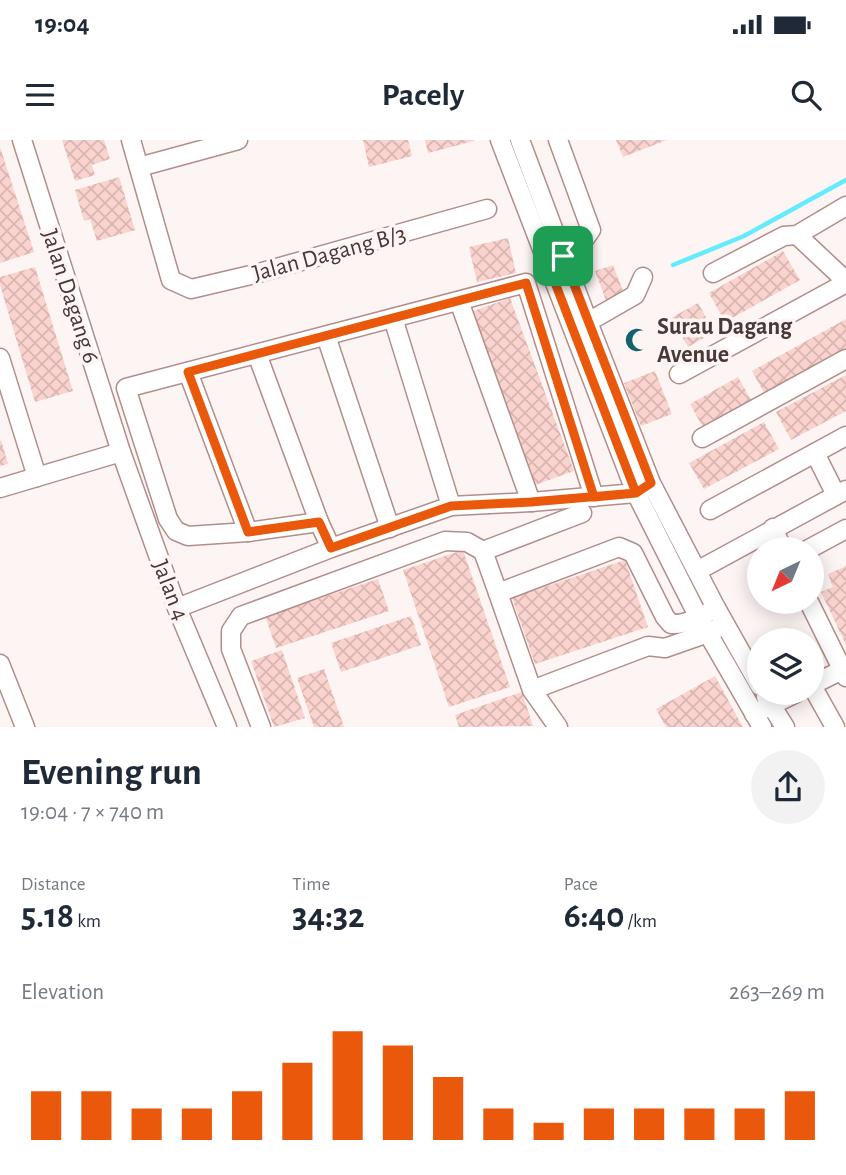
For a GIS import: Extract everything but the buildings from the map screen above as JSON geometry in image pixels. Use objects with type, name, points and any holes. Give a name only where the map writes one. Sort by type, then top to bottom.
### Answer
[{"type":"street","name":"Jalan Dagang 6","points":[[22,140],[121,452]]},
{"type":"street","points":[[131,140],[139,167],[238,140]]},
{"type":"street","points":[[500,140],[555,259],[588,322],[643,488],[697,571],[747,663]]},
{"type":"street","points":[[520,140],[555,259],[643,488],[704,625],[758,720]]},
{"type":"street","points":[[555,259],[576,251],[591,230],[558,140]]},
{"type":"street","name":"Jalan Dagang B/3","points":[[139,167],[171,280],[191,289],[255,274],[487,209]]},
{"type":"street","points":[[713,274],[784,236],[797,235],[846,206]]},
{"type":"street","points":[[679,373],[846,282],[797,235]]},
{"type":"street","points":[[588,322],[635,295],[643,277]]},
{"type":"street","points":[[319,522],[248,532],[188,536],[176,531],[168,519],[127,388],[526,283],[594,497]]},
{"type":"street","points":[[459,301],[531,502]]},
{"type":"street","points":[[393,318],[451,506]]},
{"type":"street","points":[[326,335],[390,528]]},
{"type":"street","points":[[257,354],[331,548]]},
{"type":"street","points":[[0,358],[37,477]]},
{"type":"street","points":[[702,438],[846,359]]},
{"type":"street","points":[[188,372],[248,532]]},
{"type":"street","points":[[710,510],[846,436]]},
{"type":"street","points":[[0,488],[121,452]]},
{"type":"street","name":"Jalan 4","points":[[121,452],[177,608],[227,727]]},
{"type":"street","points":[[697,571],[841,492],[815,453]]},
{"type":"street","points":[[177,608],[331,548],[451,506],[594,497],[643,488]]},
{"type":"street","points":[[483,551],[582,513]]},
{"type":"street","points":[[773,528],[777,537]]},
{"type":"street","points":[[824,541],[846,529]]},
{"type":"street","points":[[261,727],[231,649],[231,631],[241,616],[444,541],[467,542],[483,551],[532,690],[558,727]]},
{"type":"street","points":[[498,593],[619,547],[634,553],[671,624],[704,625]]},
{"type":"street","points":[[815,614],[844,674],[824,681]]},
{"type":"street","points":[[532,690],[648,646],[666,648],[720,616]]},
{"type":"street","points":[[0,664],[25,727]]},
{"type":"street","points":[[771,705],[785,727]]},
{"type":"street","points":[[823,705],[835,727]]},
{"type":"waterway","points":[[673,265],[744,236],[846,180]]},
{"type":"place","name":"Surau Dagang Avenue","points":[[637,340]]},
{"type":"route","points":[[563,256],[547,262],[636,493],[594,497],[526,283],[188,372],[248,532],[319,522],[331,548],[451,506],[531,502],[594,497],[636,493],[651,483],[563,256]]}]
